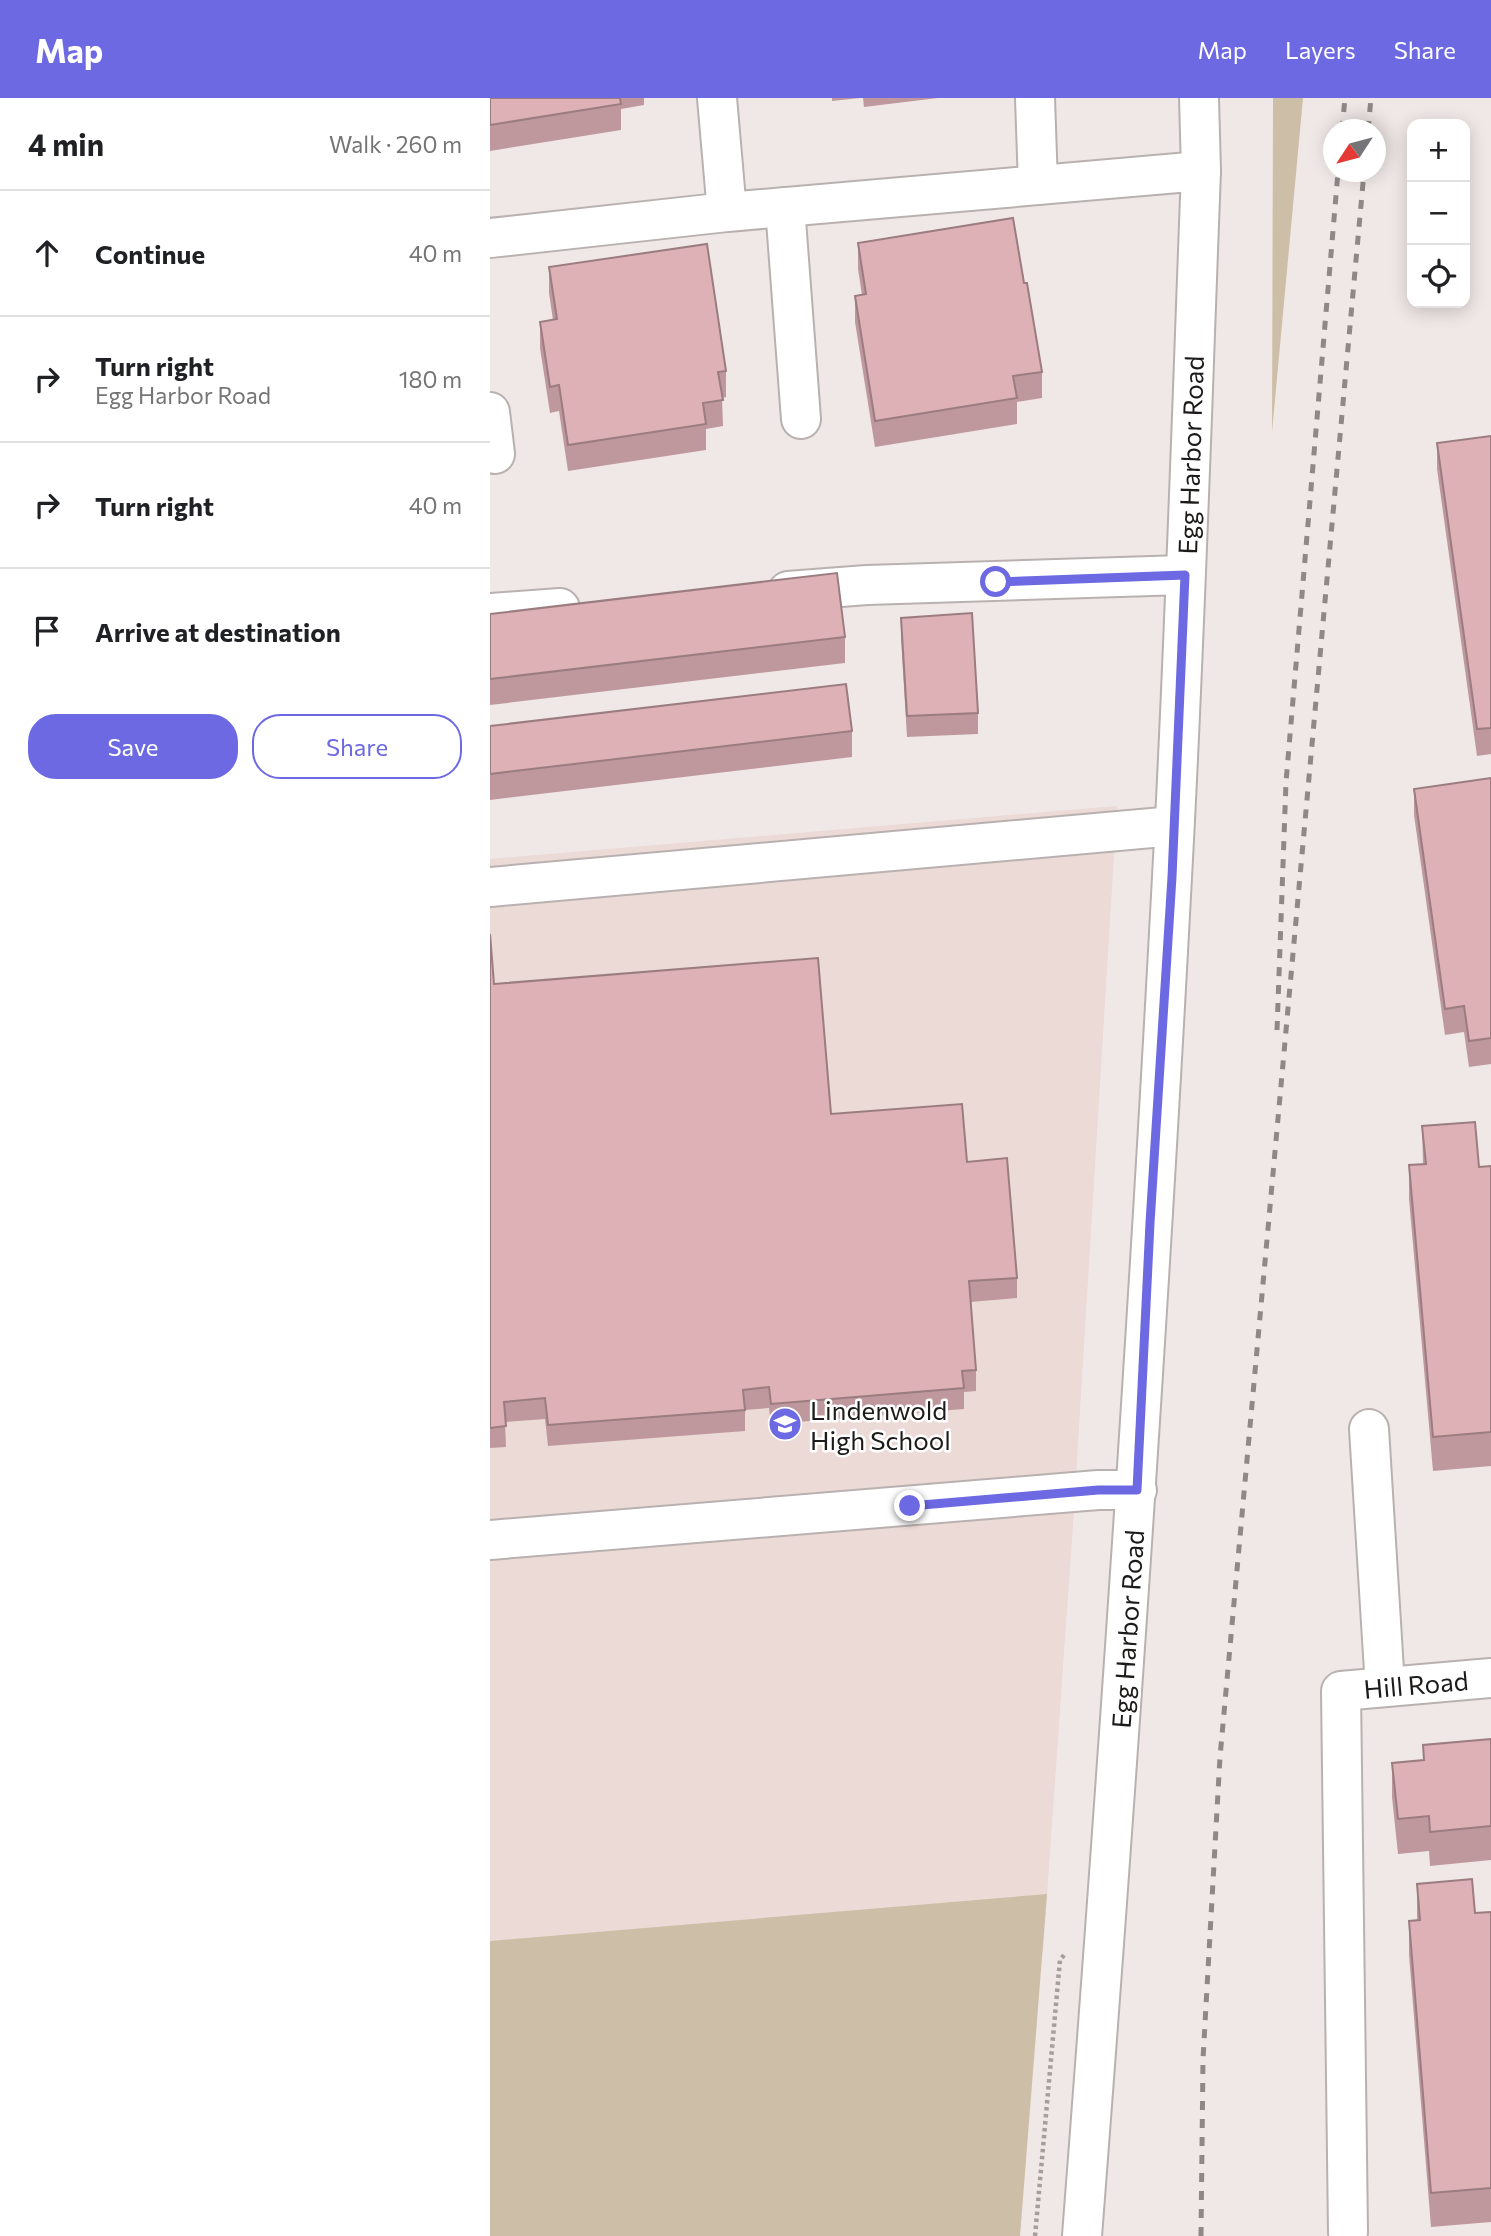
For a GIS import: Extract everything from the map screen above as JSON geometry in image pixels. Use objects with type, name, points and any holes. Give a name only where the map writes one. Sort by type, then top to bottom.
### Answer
[{"type":"street","points":[[718,98],[727,212]]},
{"type":"street","points":[[1035,98],[1038,185]]},
{"type":"street","name":"Egg Harbor Road","points":[[1082,2236],[1137,1490],[1174,826],[1201,171],[1199,98]]},
{"type":"street","points":[[490,239],[727,212],[1201,171]]},
{"type":"street","points":[[785,207],[801,419]]},
{"type":"street","points":[[490,412],[495,454]]},
{"type":"street","points":[[756,593],[867,585],[1185,575]]},
{"type":"street","points":[[490,613],[589,606]]},
{"type":"street","points":[[490,887],[1174,826]]},
{"type":"street","points":[[1370,1429],[1385,1687]]},
{"type":"street","points":[[490,1540],[1098,1490],[1137,1490]]},
{"type":"street","name":"Hill Road","points":[[1348,2232],[1341,1691],[1491,1678]]},
{"type":"path","points":[[1035,2236],[1060,1960],[1066,1952]]},
{"type":"shaded area","points":[[1273,98],[1303,98],[1272,432]]},
{"type":"shaded area","name":"Lindenwold High School","points":[[1117,806],[1073,1525],[1043,1952],[490,2236],[490,859]]},
{"type":"shaded area","points":[[1047,1894],[1020,2236],[490,2236],[490,1941]]},
{"type":"building","points":[[490,98],[620,98],[621,104],[490,125]]},
{"type":"building","points":[[1013,218],[1042,372],[1013,376],[1017,398],[875,421],[855,296],[866,294],[858,243]]},
{"type":"building","points":[[707,244],[726,371],[718,372],[723,400],[703,403],[706,424],[568,445],[559,385],[550,387],[540,322],[557,319],[549,267]]},
{"type":"building","points":[[1491,436],[1491,728],[1477,729],[1437,443]]},
{"type":"building","points":[[837,573],[845,637],[490,679],[490,614]]},
{"type":"building","points":[[972,613],[978,713],[907,716],[901,618]]},
{"type":"building","points":[[846,684],[852,731],[490,774],[490,726]]},
{"type":"building","points":[[1491,778],[1491,1038],[1469,1041],[1464,1006],[1445,1009],[1414,789]]},
{"type":"building","points":[[490,934],[494,984],[818,958],[831,1114],[962,1104],[967,1162],[1007,1158],[1017,1278],[969,1281],[976,1370],[962,1371],[964,1388],[771,1404],[769,1387],[743,1390],[745,1410],[548,1425],[545,1398],[504,1402],[506,1426],[490,1428]]},
{"type":"building","points":[[1475,1122],[1479,1167],[1491,1166],[1491,1432],[1433,1437],[1409,1165],[1426,1164],[1422,1126]]},
{"type":"building","points":[[1491,1739],[1491,1826],[1430,1832],[1429,1816],[1398,1819],[1392,1763],[1424,1760],[1423,1745]]},
{"type":"building","points":[[1472,1879],[1475,1913],[1491,1912],[1491,2188],[1431,2193],[1409,1921],[1420,1920],[1417,1884]]},
{"type":"railway","points":[[1343,119],[1345,98]]},
{"type":"railway","points":[[1369,119],[1371,98]]},
{"type":"railway","points":[[1277,1030],[1286,782],[1337,182]]},
{"type":"railway","points":[[1201,2236],[1203,2059],[1220,1757],[1363,182]]},
{"type":"place","name":"Lindenwold High School","points":[[785,1424]]},
{"type":"route","points":[[910,1506],[1098,1490],[1137,1490],[1150,1223],[1172,877],[1185,575],[996,582]]}]
